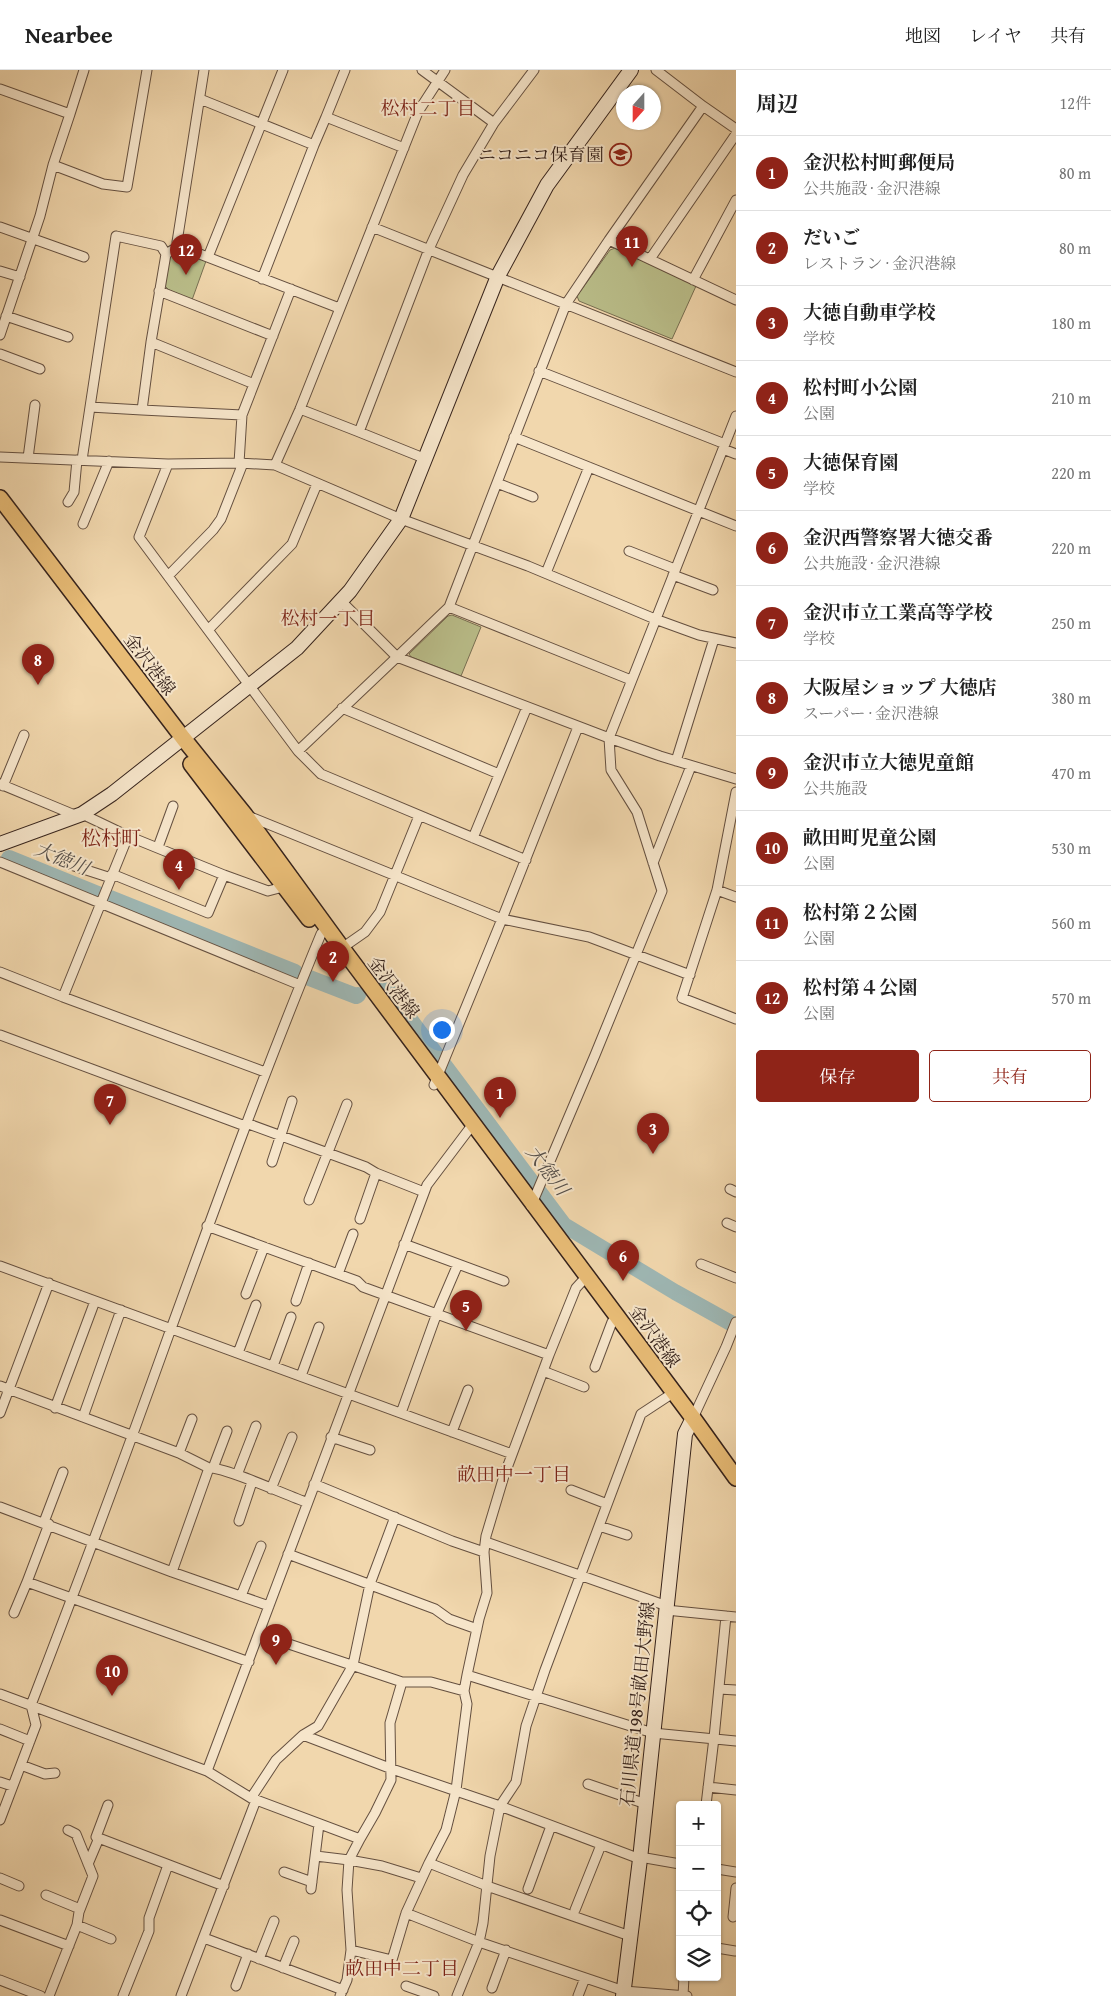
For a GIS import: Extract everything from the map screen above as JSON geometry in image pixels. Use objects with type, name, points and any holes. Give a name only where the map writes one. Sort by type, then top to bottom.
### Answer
[{"type":"main road","name":"金沢港線","points":[[0,498],[179,742],[245,815],[289,884]]},
{"type":"main road","name":"金沢港線","points":[[0,511],[324,931],[440,1072]]},
{"type":"main road","name":"金沢港線","points":[[324,931],[342,948],[440,1072],[470,1127],[534,1198],[584,1279],[691,1422],[736,1478]]},
{"type":"main road","name":"金沢港線","points":[[691,1422],[736,1490]]},
{"type":"street","points":[[0,335],[33,238],[53,165],[84,70]]},
{"type":"street","points":[[53,165],[103,184],[127,187],[147,70]]},
{"type":"street","points":[[179,246],[177,242],[204,70]]},
{"type":"street","points":[[208,257],[283,70]]},
{"type":"street","points":[[262,279],[345,70]]},
{"type":"street","points":[[422,70],[494,123]]},
{"type":"street","points":[[275,465],[300,409],[418,112],[445,70]]},
{"type":"street","points":[[359,432],[429,249],[463,175],[494,123],[534,70]]},
{"type":"street","points":[[0,844],[80,815],[112,794],[297,648],[342,601],[401,519],[498,276],[547,185],[631,70]]},
{"type":"street","points":[[656,70],[736,129]]},
{"type":"street","points":[[0,89],[70,114]]},
{"type":"street","points":[[200,99],[314,145]]},
{"type":"street","points":[[298,751],[449,608],[566,304],[703,106]]},
{"type":"street","points":[[326,117],[404,148]]},
{"type":"street","points":[[650,259],[736,134]]},
{"type":"street","points":[[693,280],[736,200]]},
{"type":"street","points":[[0,227],[84,257]]},
{"type":"street","points":[[372,227],[736,372]]},
{"type":"street","points":[[68,502],[74,492],[90,407],[116,236],[161,246],[166,254],[142,410]]},
{"type":"street","points":[[609,240],[736,300]]},
{"type":"street","points":[[166,254],[179,246]]},
{"type":"street","points":[[179,246],[262,279],[292,288],[339,308]]},
{"type":"street","points":[[0,271],[20,277]]},
{"type":"street","points":[[168,576],[213,530],[221,519],[241,463],[242,415],[292,288]]},
{"type":"street","points":[[159,291],[273,336]]},
{"type":"street","points":[[6,316],[68,337]]},
{"type":"street","points":[[151,342],[254,384]]},
{"type":"street","points":[[0,354],[40,369]]},
{"type":"street","points":[[539,371],[724,446],[736,454]]},
{"type":"street","points":[[28,458],[35,405]]},
{"type":"street","points":[[90,407],[242,415]]},
{"type":"street","points":[[300,409],[426,459]]},
{"type":"street","points":[[534,1198],[662,891],[637,812],[611,770],[609,738],[736,416]]},
{"type":"street","points":[[514,437],[736,526]]},
{"type":"street","points":[[0,457],[168,464],[241,463],[275,465],[401,519],[546,573],[655,619],[714,640],[736,641]]},
{"type":"street","points":[[83,524],[109,461]]},
{"type":"street","points":[[168,464],[139,537],[298,751],[321,774],[526,860]]},
{"type":"street","points":[[546,573],[588,467]]},
{"type":"street","points":[[497,483],[533,497]]},
{"type":"street","points":[[208,630],[292,544],[317,484]]},
{"type":"street","points":[[629,551],[713,590]]},
{"type":"street","points":[[342,601],[397,657],[578,727],[691,766],[736,779]]},
{"type":"street","points":[[449,608],[631,680]]},
{"type":"street","points":[[676,761],[714,640]]},
{"type":"street","points":[[473,838],[527,707]]},
{"type":"street","points":[[342,708],[499,774]]},
{"type":"street","points":[[440,1072],[578,727]]},
{"type":"street","points":[[24,735],[2,785],[268,891],[289,884]]},
{"type":"street","points":[[653,864],[691,766]]},
{"type":"street","points":[[736,792],[717,890],[682,998],[736,1019]]},
{"type":"street","points":[[158,847],[173,806]]},
{"type":"street","points":[[245,815],[502,920],[589,937],[690,975]]},
{"type":"street","points":[[342,948],[366,932],[380,912],[419,816]]},
{"type":"street","points":[[63,996],[128,836]]},
{"type":"street","points":[[0,862],[300,985]]},
{"type":"street","points":[[74,866],[111,876],[208,913],[224,875]]},
{"type":"street","points":[[717,890],[736,897]]},
{"type":"street","points":[[0,1820],[36,1725],[31,1705],[265,1072],[324,931]]},
{"type":"street","points":[[0,972],[265,1072]]},
{"type":"street","points":[[0,1035],[280,1136],[424,1192]]},
{"type":"street","points":[[272,1162],[292,1102]]},
{"type":"street","points":[[309,1200],[347,1104]]},
{"type":"street","points":[[207,1771],[426,1185],[470,1127]]},
{"type":"street","points":[[360,1219],[376,1173]]},
{"type":"street","points":[[207,1226],[357,1281],[363,1287],[548,1355]]},
{"type":"street","points":[[338,1274],[353,1234]]},
{"type":"street","points":[[404,1244],[504,1281]]},
{"type":"street","points":[[246,1294],[264,1247]]},
{"type":"street","points":[[296,1301],[309,1264]]},
{"type":"street","points":[[401,1413],[437,1313],[458,1264]]},
{"type":"street","points":[[701,1264],[736,1278]]},
{"type":"street","points":[[0,1266],[512,1454]]},
{"type":"street","points":[[351,1950],[392,1960],[406,1913],[446,1830],[456,1790],[467,1704],[464,1691],[477,1629],[487,1593],[484,1552],[491,1519],[512,1454],[548,1355],[576,1288],[584,1279]]},
{"type":"street","points":[[0,1413],[4,1388],[49,1283]]},
{"type":"street","points":[[55,1408],[94,1301]]},
{"type":"street","points":[[238,1353],[256,1305]]},
{"type":"street","points":[[83,1417],[121,1310]]},
{"type":"street","points":[[273,1366],[291,1317]]},
{"type":"street","points":[[595,1367],[615,1320]]},
{"type":"street","points":[[691,1422],[734,1326]]},
{"type":"street","points":[[301,1376],[319,1328]]},
{"type":"street","points":[[543,1371],[584,1387]]},
{"type":"street","points":[[4,1388],[179,1453],[211,1468],[306,1502]]},
{"type":"street","points":[[452,1432],[468,1390]]},
{"type":"street","points":[[457,1996],[478,1942],[490,1856],[500,1806],[516,1782],[526,1726],[536,1696],[641,1414],[670,1394]]},
{"type":"street","points":[[179,1453],[192,1419]]},
{"type":"street","name":"石川県道198号畝田大野線","points":[[623,1994],[646,1804],[685,1434],[691,1422]]},
{"type":"street","points":[[237,1476],[256,1426]]},
{"type":"street","points":[[172,1572],[227,1431]]},
{"type":"street","points":[[331,1437],[370,1450]]},
{"type":"street","points":[[271,1489],[292,1438]]},
{"type":"street","points":[[14,1613],[27,1582],[63,1472]]},
{"type":"street","points":[[239,1522],[252,1482]]},
{"type":"street","points":[[314,1484],[452,1541],[484,1552]]},
{"type":"street","points":[[571,1490],[607,1504]]},
{"type":"street","points":[[0,1507],[172,1572],[269,1606]]},
{"type":"street","points":[[181,1996],[224,1886],[253,1799],[276,1760],[304,1735],[318,1726],[353,1665],[370,1584],[395,1517]]},
{"type":"street","points":[[599,1526],[627,1535]]},
{"type":"street","points":[[486,1542],[582,1575],[667,1608],[736,1617]]},
{"type":"street","points":[[241,1596],[261,1546]]},
{"type":"street","points":[[288,1554],[435,1609],[449,1619],[477,1629]]},
{"type":"street","points":[[27,1582],[249,1662]]},
{"type":"street","points":[[706,1801],[726,1616]]},
{"type":"street","points":[[259,1634],[402,1682],[431,1682],[464,1691]]},
{"type":"street","points":[[467,1675],[653,1733],[736,1741]]},
{"type":"street","points":[[204,1938],[259,1958],[342,1993],[347,1980],[351,1950],[347,1890],[349,1860],[391,1780],[390,1723],[402,1682]]},
{"type":"street","points":[[719,1688],[736,1690]]},
{"type":"street","points":[[0,1694],[207,1771],[253,1799],[360,1839]]},
{"type":"street","points":[[0,1729],[30,1741]]},
{"type":"street","points":[[304,1735],[601,1845],[640,1858],[676,1863]]},
{"type":"street","points":[[21,1765],[45,1774],[55,1773]]},
{"type":"street","points":[[0,1782],[12,1786]]},
{"type":"street","points":[[588,1784],[646,1804]]},
{"type":"street","points":[[708,1786],[736,1790]]},
{"type":"street","points":[[108,1805],[96,1837],[224,1886]]},
{"type":"street","points":[[284,1872],[311,1886],[319,1824]]},
{"type":"street","points":[[528,1889],[551,1826]]},
{"type":"street","points":[[49,1996],[77,1926],[80,1909],[93,1876],[76,1834],[68,1830]]},
{"type":"street","points":[[88,1864],[99,1838]]},
{"type":"street","points":[[575,1910],[601,1845]]},
{"type":"street","points":[[316,1856],[382,1866],[422,1878]]},
{"type":"street","points":[[429,1862],[487,1886],[630,1936]]},
{"type":"street","points":[[123,1996],[149,1931],[148,1918],[168,1865]]},
{"type":"street","points":[[721,1870],[736,1872]]},
{"type":"street","points":[[0,1878],[19,1886]]},
{"type":"street","points":[[733,1917],[736,1888]]},
{"type":"street","points":[[46,1895],[80,1909]]},
{"type":"street","points":[[406,1913],[478,1942],[585,1978],[623,1994],[687,1996]]},
{"type":"street","points":[[0,1920],[69,1946]]},
{"type":"street","points":[[259,1958],[274,1921]]},
{"type":"street","points":[[77,1926],[112,1939]]},
{"type":"street","points":[[284,1968],[294,1941]]},
{"type":"street","points":[[721,1948],[735,1950]]},
{"type":"street","points":[[492,1988],[506,1950]]},
{"type":"street","points":[[236,1986],[248,1954]]},
{"type":"street","points":[[578,1996],[585,1978]]},
{"type":"street","points":[[0,1980],[41,1996]]},
{"type":"street","points":[[683,1996],[684,1981]]},
{"type":"street","points":[[406,1986],[434,1996]]},
{"type":"green space","points":[[615,248],[696,286],[672,339],[579,301],[577,296],[610,250]]},
{"type":"green space","points":[[184,251],[206,261],[192,300],[169,290],[164,285],[169,257]]},
{"type":"green space","points":[[452,615],[481,627],[461,676],[411,657],[409,654],[448,616]]},
{"type":"waterway","name":"大徳川","points":[[9,858],[100,895]]},
{"type":"waterway","name":"大徳川","points":[[110,898],[295,972]]},
{"type":"waterway","name":"大徳川","points":[[307,977],[356,996],[358,995]]},
{"type":"waterway","name":"大徳川","points":[[379,983],[382,982],[564,1225],[675,1292],[736,1326]]},
{"type":"place","name":"ニコニコ保育園","points":[[620,154]]},
{"type":"place","name":"松村第２公園","points":[[632,267]]},
{"type":"place","name":"松村第４公園","points":[[186,275]]},
{"type":"place","name":"大阪屋ショップ 大徳店","points":[[38,685]]},
{"type":"place","name":"松村町小公園","points":[[179,890]]},
{"type":"place","name":"だいご","points":[[333,982]]},
{"type":"place","name":"金沢松村町郵便局","points":[[500,1118]]},
{"type":"place","name":"金沢市立工業高等学校","points":[[110,1125]]},
{"type":"place","name":"大徳自動車学校","points":[[653,1154]]},
{"type":"place","name":"金沢西警察署大徳交番","points":[[623,1281]]},
{"type":"place","name":"大徳保育園","points":[[466,1331]]},
{"type":"place","name":"金沢市立大徳児童館","points":[[276,1665]]},
{"type":"place","name":"畝田町児童公園","points":[[112,1696]]},
{"type":"district","name":"松村二丁目","points":[[428,108]]},
{"type":"district","name":"松村一丁目","points":[[328,618]]},
{"type":"district","name":"松村町","points":[[111,837]]},
{"type":"district","name":"畝田中一丁目","points":[[514,1474]]},
{"type":"district","name":"畝田中二丁目","points":[[402,1968]]}]
